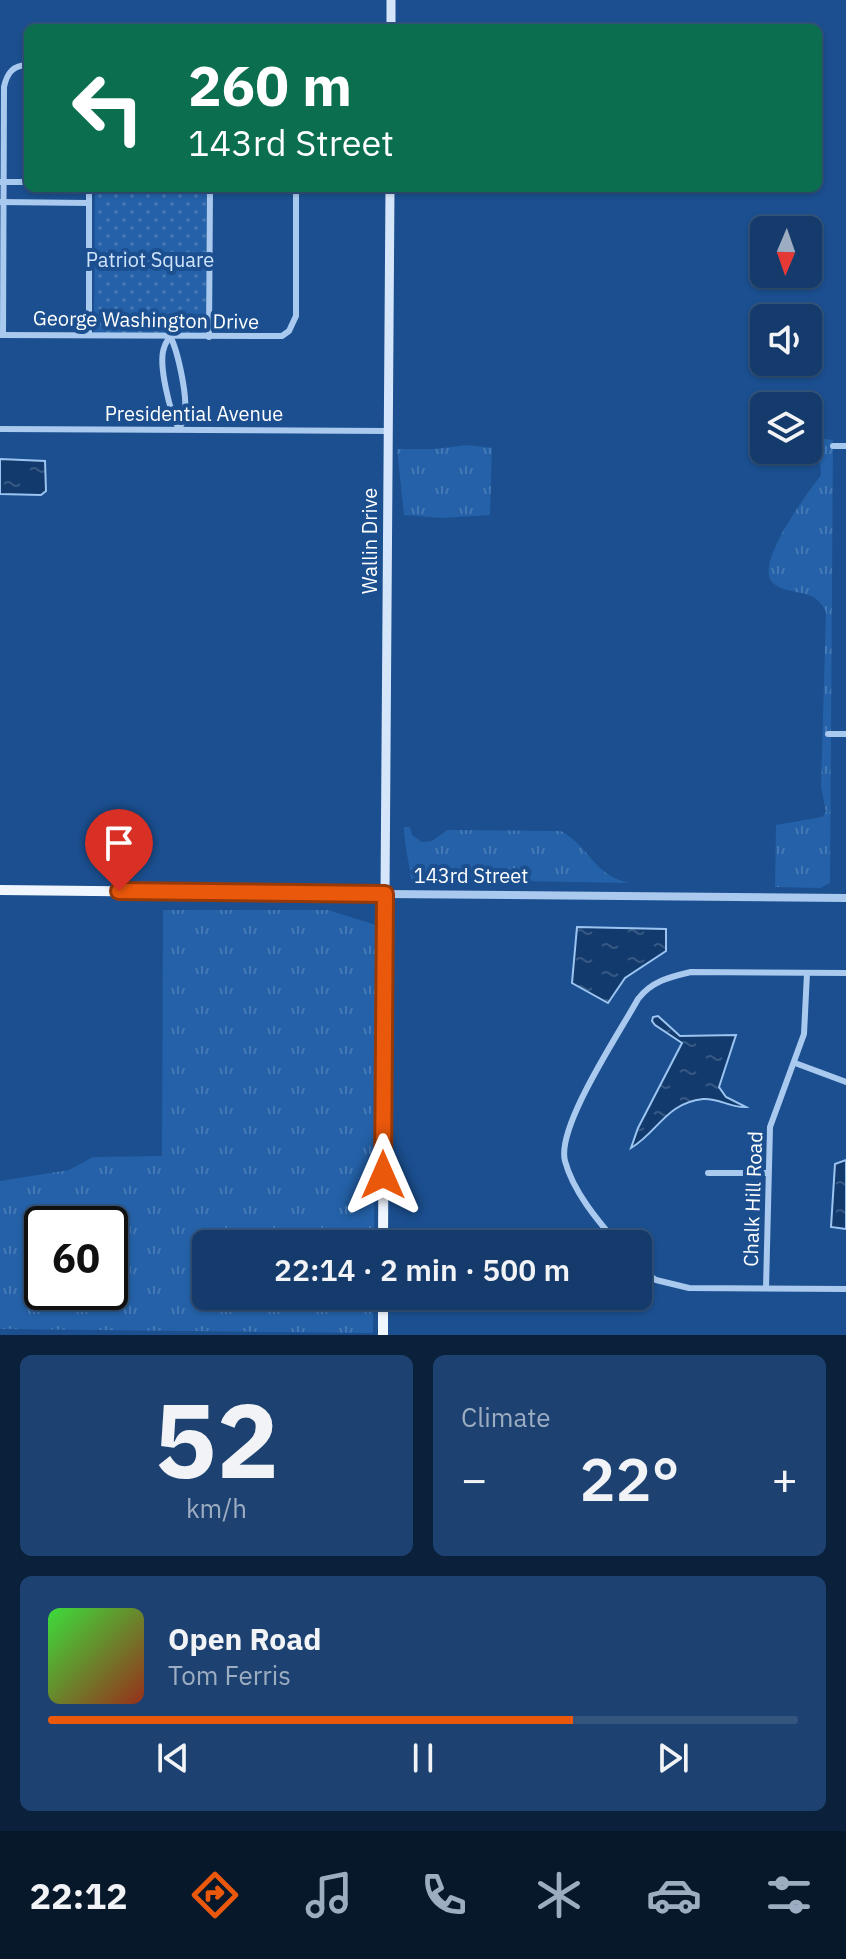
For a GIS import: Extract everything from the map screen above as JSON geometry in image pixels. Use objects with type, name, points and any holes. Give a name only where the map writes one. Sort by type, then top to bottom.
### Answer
[{"type":"main road","points":[[391,0],[391,24]]},
{"type":"main road","name":"Wallin Drive","points":[[385,894],[390,192]]},
{"type":"main road","name":"143rd Street","points":[[0,890],[385,894]]},
{"type":"main road","points":[[383,1230],[385,894]]},
{"type":"main road","points":[[383,1310],[383,1335]]},
{"type":"street","points":[[1,335],[4,87],[11,70],[24,65]]},
{"type":"street","points":[[2,182],[24,182]]},
{"type":"street","points":[[89,192],[89,335]]},
{"type":"street","points":[[209,337],[210,192]]},
{"type":"street","name":"George Washington Drive","points":[[1,335],[274,338],[289,331],[296,316],[296,192]]},
{"type":"street","points":[[2,202],[89,203]]},
{"type":"street","points":[[170,336],[178,350],[186,415],[179,429]]},
{"type":"street","points":[[170,336],[163,349],[163,366],[172,416],[179,429]]},
{"type":"street","name":"Presidential Avenue","points":[[0,429],[388,431]]},
{"type":"street","points":[[833,446],[846,446]]},
{"type":"street","points":[[828,734],[846,734]]},
{"type":"street","name":"143rd Street","points":[[385,894],[846,898]]},
{"type":"street","points":[[607,1230],[571,1177],[564,1158],[564,1140],[572,1117],[647,988],[691,972],[846,973]]},
{"type":"street","name":"Chalk Hill Road","points":[[766,1288],[770,1127],[804,1034],[807,973]]},
{"type":"street","points":[[795,1063],[846,1082]]},
{"type":"street","points":[[708,1173],[767,1173]]},
{"type":"street","points":[[652,1277],[671,1286],[846,1289]]},
{"type":"green space","name":"Patriot Square","points":[[95,192],[207,192],[206,334],[94,333]]},
{"type":"green space","points":[[824,439],[833,440],[830,883],[820,888],[775,887],[776,825],[822,817],[826,812],[821,787],[826,612],[815,598],[781,588],[774,584],[769,575],[770,562],[784,529],[821,475]]},
{"type":"green space","points":[[467,445],[492,448],[490,515],[442,518],[404,515],[397,449]]},
{"type":"green space","points":[[404,827],[410,827],[412,835],[422,842],[432,841],[447,830],[561,831],[599,867],[629,883],[411,879]]},
{"type":"green space","points":[[163,910],[328,910],[376,925],[374,1230],[192,1230],[192,1310],[373,1310],[373,1333],[0,1329],[0,1181],[69,1170],[93,1157],[162,1156]]},
{"type":"water","points":[[0,459],[45,461],[46,491],[41,495],[0,494]]},
{"type":"water","points":[[577,927],[666,929],[666,951],[625,978],[608,1003],[572,983]]},
{"type":"water","points":[[658,1016],[680,1036],[736,1035],[719,1087],[726,1097],[746,1107],[709,1099],[690,1102],[671,1112],[631,1148],[638,1128],[682,1043],[655,1025],[653,1017]]},
{"type":"water","points":[[846,1160],[846,1229],[831,1227],[835,1164]]},
{"type":"route","points":[[119,891],[385,894],[383,1175]]}]
